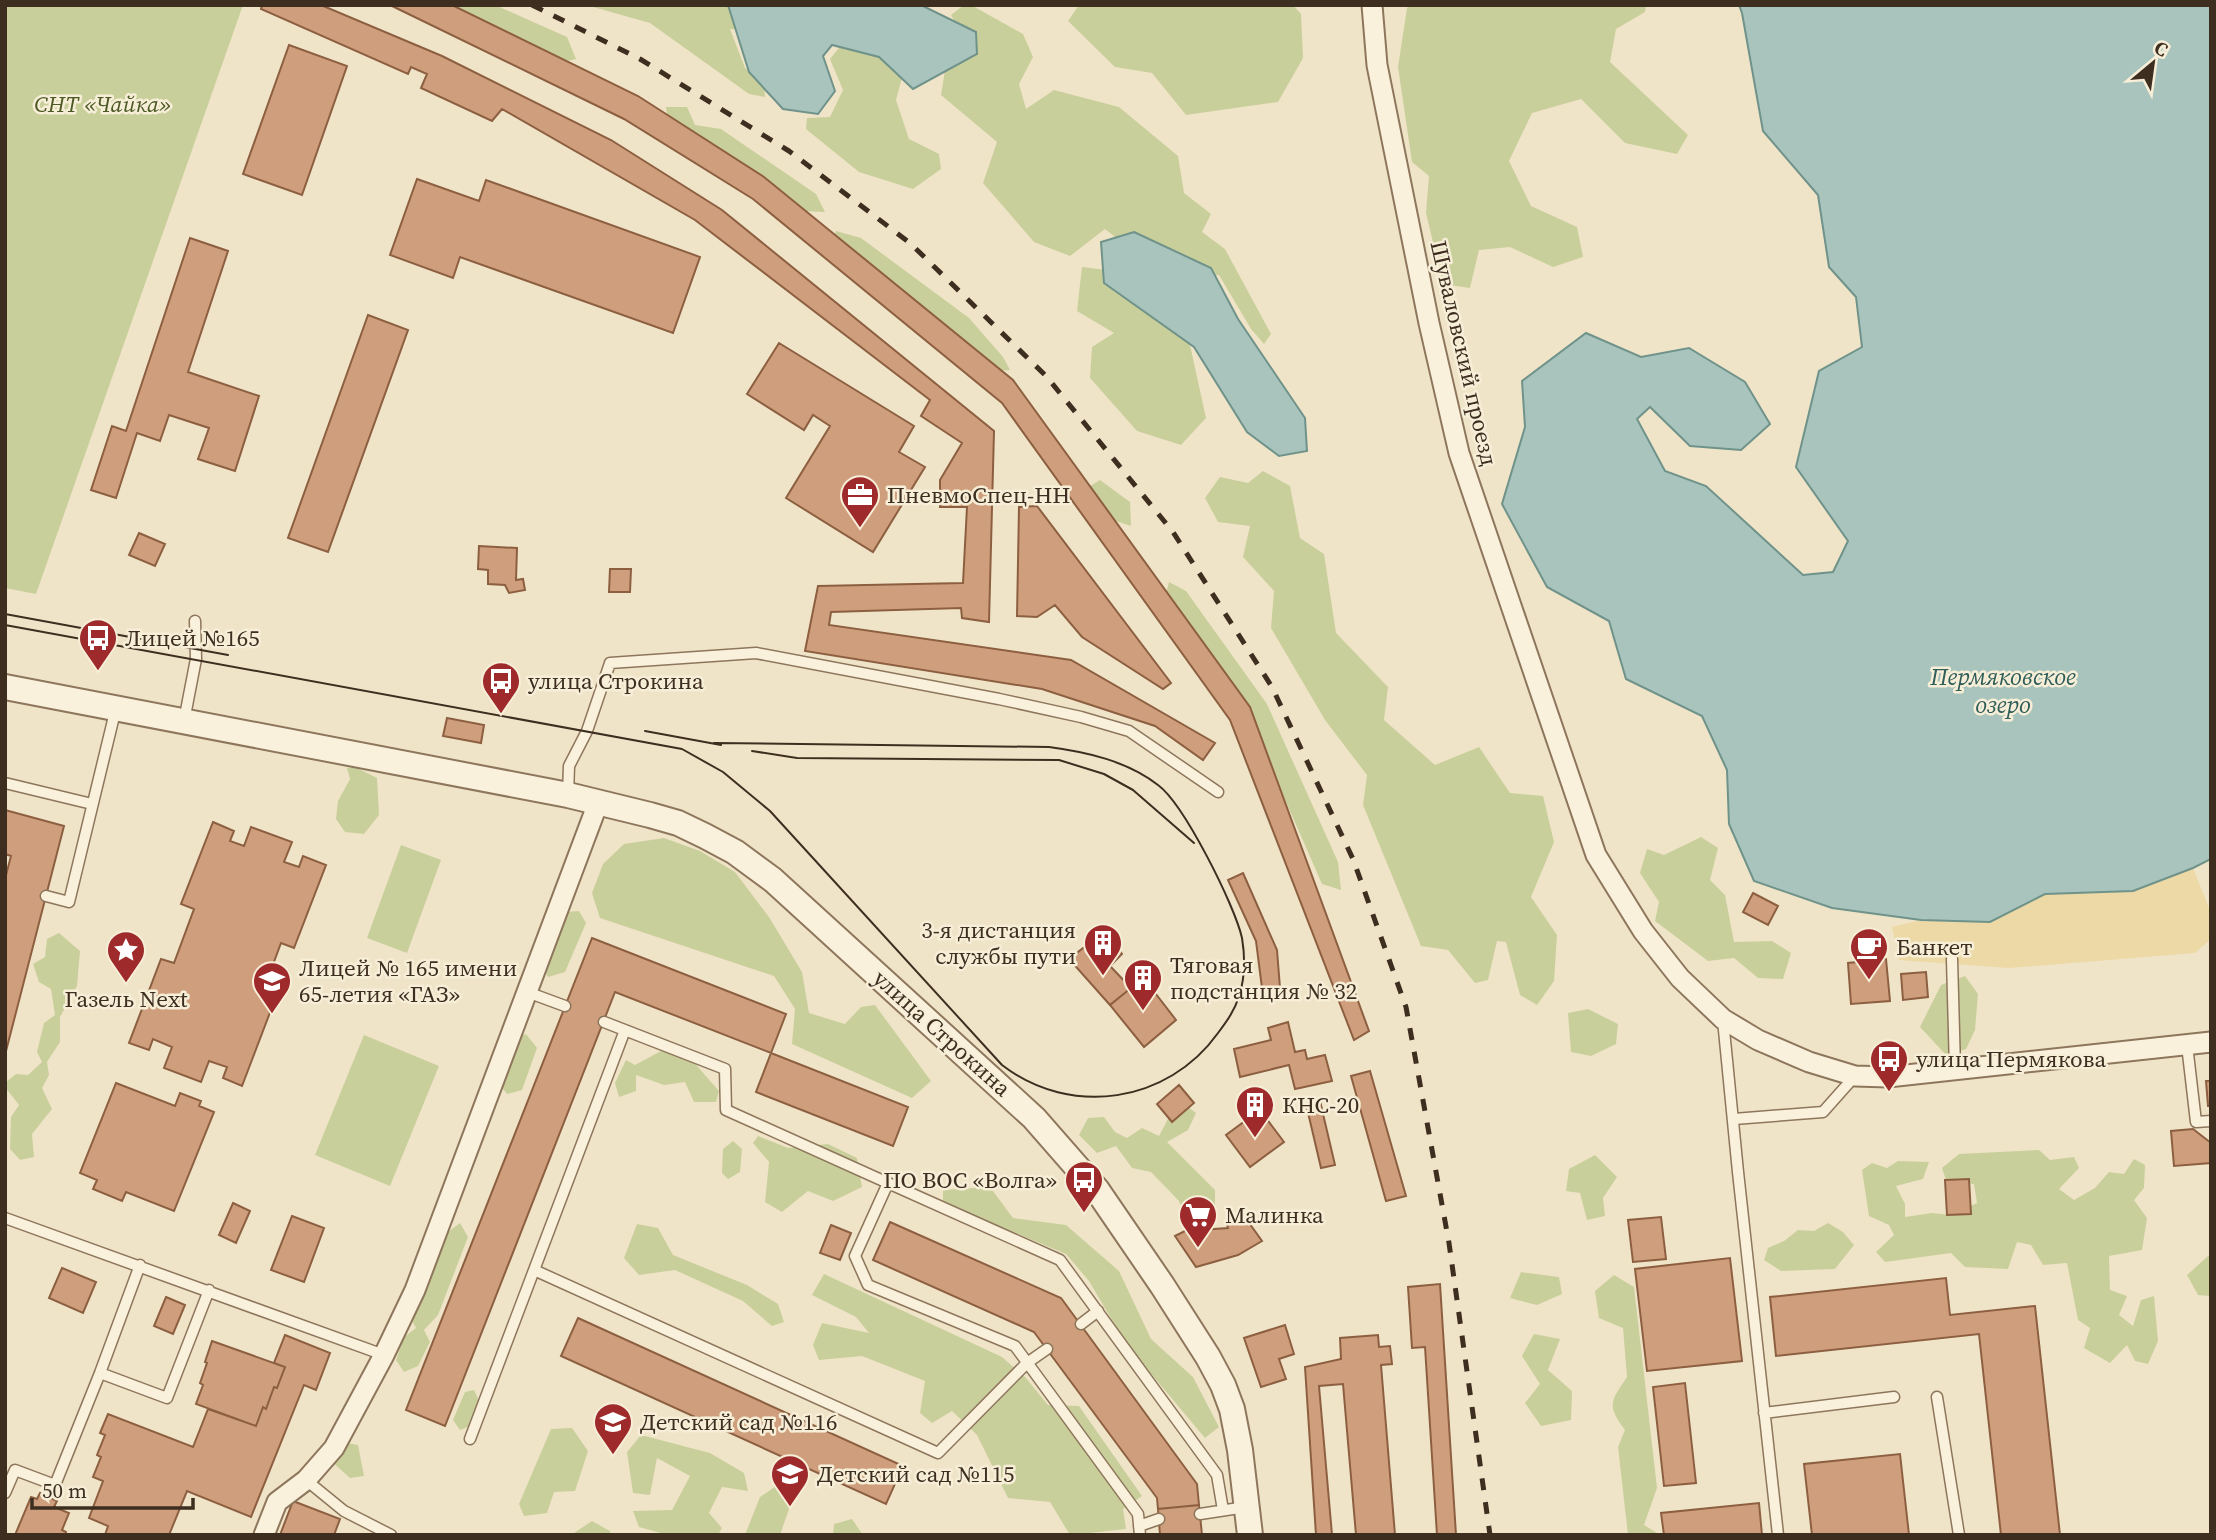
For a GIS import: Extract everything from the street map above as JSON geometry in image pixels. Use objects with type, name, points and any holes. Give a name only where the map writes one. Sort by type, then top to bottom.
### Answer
[{"type":"street","name":"Шуваловский проезд","points":[[1371,5],[1377,65],[1429,323],[1459,453],[1543,704],[1596,855],[1643,931],[1680,978],[1723,1019]]},
{"type":"street","name":"улица Строкина","points":[[5,687],[568,795],[678,823],[735,852],[764,873],[1034,1118],[1097,1189],[1208,1357],[1223,1385],[1240,1450],[1235,1508],[1250,1535]]},
{"type":"street","points":[[264,1535],[277,1502],[306,1480],[334,1448],[415,1290],[598,803]]},
{"type":"street","points":[[1723,1019],[1758,1040],[1809,1062],[1855,1076],[1888,1077],[2211,1042]]},
{"type":"lane","points":[[184,721],[196,659],[195,621]]},
{"type":"lane","points":[[568,795],[569,766],[587,731],[610,663],[756,653],[1081,717],[1129,732],[1218,792]]},
{"type":"lane","points":[[46,896],[69,902],[116,708]]},
{"type":"lane","points":[[5,783],[92,804]]},
{"type":"lane","points":[[1952,958],[1955,1069]]},
{"type":"lane","points":[[527,992],[565,1006]]},
{"type":"lane","points":[[1723,1019],[1777,1535]]},
{"type":"lane","points":[[604,1022],[725,1069],[726,1110],[1060,1259],[1217,1475],[1235,1508],[1200,1514]]},
{"type":"lane","points":[[470,1439],[625,1030]]},
{"type":"lane","points":[[2187,1045],[2196,1122],[2211,1121]]},
{"type":"lane","points":[[1734,1119],[1823,1112],[1855,1076]]},
{"type":"lane","points":[[888,1183],[855,1256],[868,1284],[1015,1346],[1138,1514],[1140,1530],[1159,1519]]},
{"type":"lane","points":[[5,1218],[384,1355]]},
{"type":"lane","points":[[5,1493],[15,1470],[55,1485],[139,1265]]},
{"type":"lane","points":[[534,1270],[938,1453],[1027,1363],[1047,1349]]},
{"type":"lane","points":[[100,1373],[166,1398],[209,1290]]},
{"type":"lane","points":[[1081,1324],[1098,1311]]},
{"type":"lane","points":[[1937,1396],[1959,1535]]},
{"type":"lane","points":[[1764,1413],[1894,1397]]},
{"type":"lane","points":[[306,1480],[344,1511],[391,1535]]},
{"type":"green space","name":"СНТ «Чайка»","points":[[5,5],[243,5],[36,594],[5,588]]},
{"type":"green space","points":[[454,5],[495,5],[567,37],[576,59],[558,63],[457,13]]},
{"type":"green space","points":[[586,5],[755,5],[750,30],[730,29],[745,68],[764,83],[765,97],[749,94],[650,23]]},
{"type":"green space","points":[[964,5],[971,5],[1023,34],[1033,57],[1019,84],[1026,109],[1054,90],[1119,107],[1178,156],[1184,193],[1211,214],[1202,232],[1225,249],[1271,334],[1264,344],[1251,329],[1219,275],[1169,280],[1105,229],[1070,256],[1034,242],[983,183],[997,142],[941,95],[946,64],[968,44],[951,15]]},
{"type":"green space","points":[[1079,5],[1293,5],[1301,14],[1303,58],[1278,102],[1186,115],[1152,73],[1115,67],[1068,21]]},
{"type":"green space","points":[[1410,5],[1646,5],[1645,12],[1616,29],[1610,62],[1688,135],[1677,154],[1625,143],[1581,99],[1532,113],[1509,161],[1531,206],[1577,227],[1583,257],[1553,267],[1510,247],[1479,250],[1470,288],[1443,284],[1426,213],[1429,176],[1412,162],[1398,67],[1407,8]]},
{"type":"green space","points":[[842,44],[877,52],[903,74],[896,100],[909,139],[939,154],[941,169],[913,189],[859,172],[806,129],[807,118],[830,117],[843,90],[830,59]]},
{"type":"green space","points":[[666,107],[687,107],[695,125],[721,129],[816,194],[825,212],[801,211],[668,122]]},
{"type":"green space","points":[[836,231],[861,238],[969,318],[1003,357],[1010,370],[996,371],[834,241]]},
{"type":"green space","points":[[1082,267],[1132,273],[1185,322],[1206,418],[1181,445],[1137,431],[1090,378],[1092,347],[1114,333],[1077,311]]},
{"type":"green space","points":[[1263,471],[1290,486],[1300,538],[1324,554],[1336,633],[1388,687],[1384,720],[1435,765],[1479,747],[1510,793],[1543,796],[1554,842],[1531,897],[1557,935],[1554,981],[1537,1005],[1520,995],[1506,942],[1497,941],[1488,980],[1475,983],[1448,950],[1421,946],[1363,805],[1367,775],[1325,720],[1271,628],[1274,591],[1243,557],[1250,526],[1218,522],[1205,498],[1220,477],[1248,483]]},
{"type":"green space","points":[[1100,480],[1130,502],[1131,526],[1107,518],[1087,488]]},
{"type":"green space","points":[[1169,582],[1186,591],[1267,704],[1338,862],[1341,890],[1322,884],[1245,708],[1165,598]]},
{"type":"green space","points":[[355,767],[377,778],[379,815],[364,834],[345,832],[336,819],[338,801],[350,779],[347,768]]},
{"type":"green space","points":[[1701,837],[1718,848],[1710,880],[1725,895],[1734,942],[1772,941],[1791,953],[1783,979],[1758,978],[1734,958],[1708,961],[1655,921],[1659,902],[1640,873],[1647,849],[1664,855]]},
{"type":"green space","points":[[664,838],[700,851],[735,872],[769,917],[802,972],[809,1013],[845,1024],[861,1007],[875,1005],[931,1081],[912,1098],[792,1044],[795,1009],[774,976],[600,918],[592,893],[603,864],[624,844]]},
{"type":"green space","points":[[401,845],[441,860],[407,953],[367,938]]},
{"type":"green space","points":[[579,911],[586,923],[565,972],[548,977],[543,967],[566,912]]},
{"type":"green space","points":[[59,933],[80,951],[77,986],[60,1017],[60,1042],[47,1062],[49,1075],[42,1088],[52,1109],[32,1134],[34,1157],[20,1160],[10,1149],[11,1117],[19,1105],[5,1087],[5,1083],[16,1074],[28,1075],[42,1062],[37,1052],[44,1023],[55,1015],[51,989],[39,982],[33,964],[45,957],[47,939]]},
{"type":"green space","points":[[1965,976],[1978,994],[1975,1030],[1966,1049],[1946,1055],[1920,1027],[1941,985]]},
{"type":"green space","points":[[1588,1009],[1618,1024],[1616,1044],[1591,1056],[1571,1052],[1568,1013]]},
{"type":"green space","points":[[526,1034],[537,1048],[522,1090],[507,1094],[499,1083],[513,1039]]},
{"type":"green space","points":[[364,1035],[439,1066],[390,1186],[315,1155]]},
{"type":"green space","points":[[661,1051],[691,1059],[719,1091],[716,1102],[694,1102],[685,1082],[664,1085],[636,1075],[636,1091],[619,1097],[615,1083],[626,1060],[635,1065]]},
{"type":"green space","points":[[1188,1107],[1196,1113],[1188,1130],[1167,1142],[1215,1190],[1215,1212],[1205,1220],[1185,1215],[1179,1201],[1151,1172],[1132,1168],[1116,1146],[1097,1153],[1079,1135],[1088,1118],[1104,1117],[1115,1132],[1127,1138],[1142,1128],[1159,1136],[1172,1111]]},
{"type":"green space","points":[[758,1136],[788,1148],[828,1144],[857,1158],[862,1187],[833,1201],[808,1191],[782,1212],[765,1202],[769,1162],[753,1143]]},
{"type":"green space","points":[[733,1141],[742,1149],[740,1172],[728,1179],[722,1173],[723,1149]]},
{"type":"green space","points":[[2039,1150],[2050,1160],[2074,1157],[2079,1168],[2059,1189],[2074,1200],[2095,1188],[2109,1172],[2124,1174],[2134,1159],[2145,1165],[2144,1188],[2134,1200],[2147,1218],[2142,1250],[2109,1256],[2110,1290],[2127,1296],[2119,1315],[2133,1326],[2141,1300],[2154,1296],[2158,1341],[2148,1364],[2135,1361],[2127,1345],[2110,1363],[2084,1348],[2090,1328],[2078,1320],[2067,1263],[2043,1265],[2031,1245],[2017,1242],[2008,1269],[1965,1267],[1951,1253],[1885,1262],[1876,1252],[1894,1235],[1889,1225],[1869,1216],[1862,1170],[1872,1163],[1887,1168],[1898,1161],[1929,1162],[1923,1179],[1896,1186],[1905,1204],[1905,1217],[1932,1213],[1951,1215],[1977,1203],[1974,1184],[1946,1180],[1942,1168],[1959,1154]]},
{"type":"green space","points":[[1595,1155],[1617,1177],[1603,1198],[1605,1216],[1587,1220],[1580,1193],[1566,1191],[1569,1169]]},
{"type":"green space","points":[[990,1187],[1013,1218],[1066,1225],[1119,1271],[1151,1339],[1193,1377],[1219,1427],[1205,1438],[1126,1344],[1089,1281],[1066,1254],[943,1203],[943,1190]]},
{"type":"green space","points":[[460,1223],[468,1237],[438,1315],[424,1330],[430,1342],[418,1366],[404,1372],[396,1360],[404,1337],[416,1328],[411,1319],[443,1236]]},
{"type":"green space","points":[[1828,1223],[1843,1232],[1854,1245],[1835,1269],[1781,1271],[1764,1260],[1768,1248],[1784,1241],[1798,1230],[1814,1231]]},
{"type":"green space","points":[[637,1224],[658,1228],[673,1255],[747,1285],[778,1304],[784,1322],[772,1326],[743,1301],[675,1270],[639,1275],[624,1258]]},
{"type":"green space","points":[[2208,1256],[2211,1257],[2211,1296],[2198,1295],[2187,1275]]},
{"type":"green space","points":[[1521,1272],[1559,1277],[1562,1294],[1537,1305],[1510,1298]]},
{"type":"green space","points":[[824,1274],[1002,1357],[1026,1378],[1048,1405],[1079,1406],[1142,1496],[1123,1509],[1126,1529],[1070,1535],[1050,1502],[1008,1498],[977,1435],[952,1411],[932,1423],[920,1413],[925,1381],[862,1356],[819,1360],[813,1345],[822,1323],[869,1333],[856,1317],[812,1295]]},
{"type":"green space","points":[[1614,1275],[1634,1287],[1657,1488],[1644,1525],[1660,1535],[1628,1535],[1618,1447],[1625,1430],[1613,1409],[1614,1398],[1627,1377],[1623,1328],[1599,1318],[1595,1291]]},
{"type":"green space","points":[[1534,1334],[1560,1339],[1548,1370],[1572,1391],[1571,1420],[1541,1426],[1525,1403],[1540,1384],[1522,1356]]},
{"type":"green space","points":[[474,1390],[480,1403],[470,1426],[460,1430],[453,1420],[465,1392]]},
{"type":"green space","points":[[572,1428],[588,1451],[575,1491],[554,1492],[547,1513],[524,1516],[519,1504],[551,1429]]},
{"type":"green space","points":[[641,1435],[710,1453],[744,1473],[748,1491],[722,1487],[709,1513],[722,1528],[718,1535],[668,1535],[639,1527],[633,1511],[672,1510],[690,1476],[657,1458],[650,1495],[633,1493],[627,1452]]},
{"type":"green space","points":[[341,1442],[358,1445],[364,1476],[350,1478],[331,1461]]},
{"type":"green space","points":[[779,1484],[790,1506],[780,1535],[745,1535],[760,1497]]},
{"type":"green space","points":[[852,1519],[863,1535],[833,1535],[834,1524]]},
{"type":"green space","points":[[592,1521],[610,1531],[611,1535],[571,1535]]},
{"type":"sand","points":[[2193,868],[2211,913],[2211,939],[2195,953],[2009,968],[1899,960],[1892,927],[1921,920],[1990,922],[2045,894],[2133,891]]},
{"type":"water","points":[[728,5],[921,5],[976,32],[977,54],[913,89],[879,57],[832,45],[823,56],[835,91],[818,114],[783,109],[749,72]]},
{"type":"water","name":"Пермяковское озеро","points":[[1739,5],[2211,5],[2211,859],[2133,891],[2045,894],[1990,922],[1921,920],[1832,908],[1754,881],[1729,824],[1727,770],[1702,716],[1626,679],[1609,621],[1547,587],[1502,504],[1525,427],[1522,381],[1586,333],[1641,357],[1689,348],[1745,382],[1770,424],[1741,450],[1690,446],[1650,407],[1637,419],[1665,471],[1706,486],[1803,575],[1833,572],[1848,541],[1796,467],[1819,371],[1862,347],[1856,297],[1829,267],[1818,195],[1763,131]]},
{"type":"water","points":[[1134,232],[1211,268],[1238,319],[1305,418],[1307,451],[1279,456],[1247,432],[1194,347],[1104,283],[1101,242]]},
{"type":"building","points":[[262,5],[321,5],[442,56],[611,140],[722,210],[994,431],[989,622],[962,618],[961,608],[831,612],[829,625],[1071,660],[1215,743],[1203,760],[1155,726],[1042,689],[805,651],[818,586],[963,583],[967,507],[940,507],[940,480],[962,443],[921,416],[930,400],[695,220],[502,109],[492,121],[421,88],[427,74],[411,67],[408,74],[261,9]]},
{"type":"building","points":[[390,5],[452,5],[638,96],[764,177],[1013,380],[1250,707],[1369,1031],[1354,1040],[1230,720],[1002,403],[753,199],[624,119]]},
{"type":"building","points":[[289,45],[347,66],[302,195],[243,174]]},
{"type":"building","points":[[417,179],[479,201],[486,180],[700,257],[673,333],[460,257],[453,278],[390,255]]},
{"type":"building","points":[[190,238],[228,251],[188,372],[259,396],[235,471],[198,459],[209,428],[169,415],[160,441],[137,433],[116,498],[91,490],[112,426],[126,431]]},
{"type":"building","points":[[368,315],[408,330],[328,552],[288,538]]},
{"type":"building","points":[[779,343],[914,426],[899,452],[925,467],[873,552],[786,498],[830,426],[813,415],[804,430],[747,394]]},
{"type":"building","points":[[1037,506],[1171,683],[1163,689],[1082,637],[1055,605],[1037,617],[1017,616],[1019,507]]},
{"type":"building","points":[[139,533],[165,544],[155,566],[129,555]]},
{"type":"building","points":[[479,546],[517,548],[516,580],[523,579],[525,590],[509,593],[505,585],[488,584],[488,570],[478,569]]},
{"type":"building","points":[[610,569],[631,569],[630,592],[609,592]]},
{"type":"building","points":[[447,718],[484,725],[481,743],[443,736]]},
{"type":"building","points":[[5,810],[64,826],[5,1055],[5,879],[11,856],[5,854]]},
{"type":"building","points":[[213,822],[234,831],[230,841],[244,846],[251,827],[292,842],[284,862],[299,867],[303,856],[326,865],[294,948],[281,943],[261,997],[274,1002],[242,1086],[223,1078],[227,1067],[209,1061],[201,1082],[164,1068],[172,1047],[153,1039],[149,1050],[129,1043],[161,959],[174,963],[194,909],[181,904]]},
{"type":"building","points":[[1243,873],[1277,950],[1280,988],[1262,988],[1256,941],[1228,880]]},
{"type":"building","points":[[1753,893],[1778,906],[1768,925],[1743,912]]},
{"type":"building","name":"3-я дистанция службы пути","points":[[1104,932],[1122,954],[1110,966],[1131,988],[1110,1005],[1069,959]]},
{"type":"building","points":[[592,938],[786,1014],[771,1053],[615,992],[445,1426],[406,1410]]},
{"type":"building","points":[[1886,959],[1890,1001],[1851,1004],[1848,963]]},
{"type":"building","points":[[1926,972],[1928,997],[1903,1000],[1901,974]]},
{"type":"building","name":"Тяговая подстанция № 32","points":[[1142,976],[1176,1020],[1144,1047],[1110,1005]]},
{"type":"building","points":[[1288,1022],[1295,1052],[1305,1050],[1307,1059],[1325,1055],[1332,1081],[1295,1089],[1289,1065],[1240,1077],[1234,1049],[1271,1040],[1268,1028]]},
{"type":"building","points":[[771,1053],[908,1107],[893,1146],[756,1092]]},
{"type":"building","points":[[1370,1071],[1406,1196],[1386,1201],[1351,1076]]},
{"type":"building","points":[[2206,1081],[2211,1081],[2211,1106],[2208,1106]]},
{"type":"building","points":[[116,1083],[175,1106],[180,1093],[201,1101],[199,1106],[214,1112],[174,1211],[126,1192],[122,1201],[93,1189],[97,1180],[80,1173]]},
{"type":"building","points":[[1179,1085],[1194,1103],[1172,1122],[1157,1104]]},
{"type":"building","points":[[1320,1101],[1335,1165],[1321,1168],[1306,1104]]},
{"type":"building","name":"КНС-20","points":[[1260,1110],[1284,1142],[1250,1167],[1226,1135]]},
{"type":"building","points":[[2193,1129],[2211,1143],[2211,1163],[2174,1166],[2171,1131]]},
{"type":"building","points":[[1969,1179],[1971,1214],[1947,1215],[1945,1180]]},
{"type":"building","points":[[233,1203],[250,1211],[236,1243],[219,1235]]},
{"type":"building","points":[[1242,1213],[1262,1241],[1238,1255],[1196,1267],[1175,1236],[1185,1231],[1228,1228],[1226,1221]]},
{"type":"building","points":[[292,1216],[324,1228],[304,1282],[271,1270]]},
{"type":"building","points":[[1661,1217],[1666,1259],[1633,1262],[1628,1220]]},
{"type":"building","points":[[890,1222],[1061,1298],[1197,1484],[1199,1505],[1158,1509],[1157,1498],[1034,1332],[873,1260]]},
{"type":"building","points":[[831,1225],[851,1233],[840,1260],[820,1253]]},
{"type":"building","points":[[1730,1258],[1742,1361],[1647,1371],[1635,1269]]},
{"type":"building","points":[[62,1268],[96,1282],[83,1313],[49,1298]]},
{"type":"building","points":[[1946,1278],[1950,1315],[2035,1306],[2060,1535],[2001,1535],[1979,1334],[1776,1356],[1770,1297]]},
{"type":"building","points":[[1440,1284],[1456,1535],[1437,1535],[1425,1347],[1412,1348],[1408,1287]]},
{"type":"building","points":[[166,1297],[185,1305],[173,1334],[154,1326]]},
{"type":"building","points":[[578,1318],[903,1466],[886,1504],[561,1356]]},
{"type":"building","points":[[1285,1325],[1294,1354],[1279,1359],[1286,1379],[1261,1387],[1244,1338]]},
{"type":"building","points":[[285,1335],[330,1353],[316,1390],[304,1385],[251,1517],[187,1491],[169,1535],[105,1535],[108,1526],[89,1518],[103,1481],[93,1477],[101,1457],[97,1455],[105,1435],[100,1433],[108,1414],[193,1447],[208,1409],[256,1426],[285,1367],[274,1363]]},
{"type":"building","points":[[1378,1335],[1379,1347],[1390,1346],[1392,1364],[1381,1365],[1395,1535],[1356,1535],[1343,1384],[1319,1386],[1332,1535],[1316,1535],[1305,1367],[1341,1359],[1340,1338]]},
{"type":"building","points":[[212,1341],[285,1367],[256,1426],[196,1404],[203,1385],[200,1383]]},
{"type":"building","points":[[1685,1383],[1696,1483],[1664,1486],[1653,1387]]},
{"type":"building","points":[[1900,1454],[1909,1535],[1812,1535],[1804,1464]]},
{"type":"building","points":[[40,1493],[57,1501],[54,1507],[69,1513],[62,1530],[66,1532],[65,1535],[15,1535],[31,1497],[37,1499]]},
{"type":"building","points":[[293,1501],[340,1519],[334,1535],[280,1535]]},
{"type":"building","points":[[1759,1503],[1762,1535],[1664,1535],[1661,1513]]},
{"type":"building","points":[[1199,1505],[1202,1535],[1160,1535],[1158,1509]]},
{"type":"tram line","points":[[5,614],[228,655]]},
{"type":"tram line","points":[[5,625],[682,749],[723,772],[770,811],[1002,1065],[1029,1082],[1058,1092],[1087,1097],[1117,1095],[1146,1088],[1173,1075],[1197,1057],[1233,1011],[1241,989],[1244,960],[1242,938],[1230,903],[1181,812],[1158,785],[1133,770],[1092,755],[1049,747],[714,743]]},
{"type":"tram line","points":[[645,731],[721,745]]},
{"type":"tram line","points":[[752,751],[797,758],[1059,760],[1104,774],[1133,790],[1194,843]]},
{"type":"railway","points":[[532,5],[640,59],[789,151],[910,243],[1046,376],[1173,532],[1272,687],[1353,859],[1406,1007],[1449,1243],[1490,1535]]},
{"type":"place","name":"ПневмоСпец-НН","points":[[860,529]]},
{"type":"place","name":"Лицей №165","points":[[98,672]]},
{"type":"place","name":"улица Строкина","points":[[501,715]]},
{"type":"place","name":"3-я дистанция службы пути","points":[[1103,977]]},
{"type":"place","name":"Банкет","points":[[1869,981]]},
{"type":"place","name":"Газель Next","points":[[126,984]]},
{"type":"place","name":"Тяговая подстанция № 32","points":[[1143,1012]]},
{"type":"place","name":"Лицей № 165 имени 65-летия «ГАЗ»","points":[[272,1015]]},
{"type":"place","name":"улица Пермякова","points":[[1889,1093]]},
{"type":"place","name":"КНС-20","points":[[1255,1139]]},
{"type":"place","name":"ПО ВОС «Волга»","points":[[1084,1214]]},
{"type":"place","name":"Малинка","points":[[1198,1249]]},
{"type":"place","name":"Детский сад №116","points":[[613,1456]]},
{"type":"place","name":"Детский сад №115","points":[[790,1508]]}]
